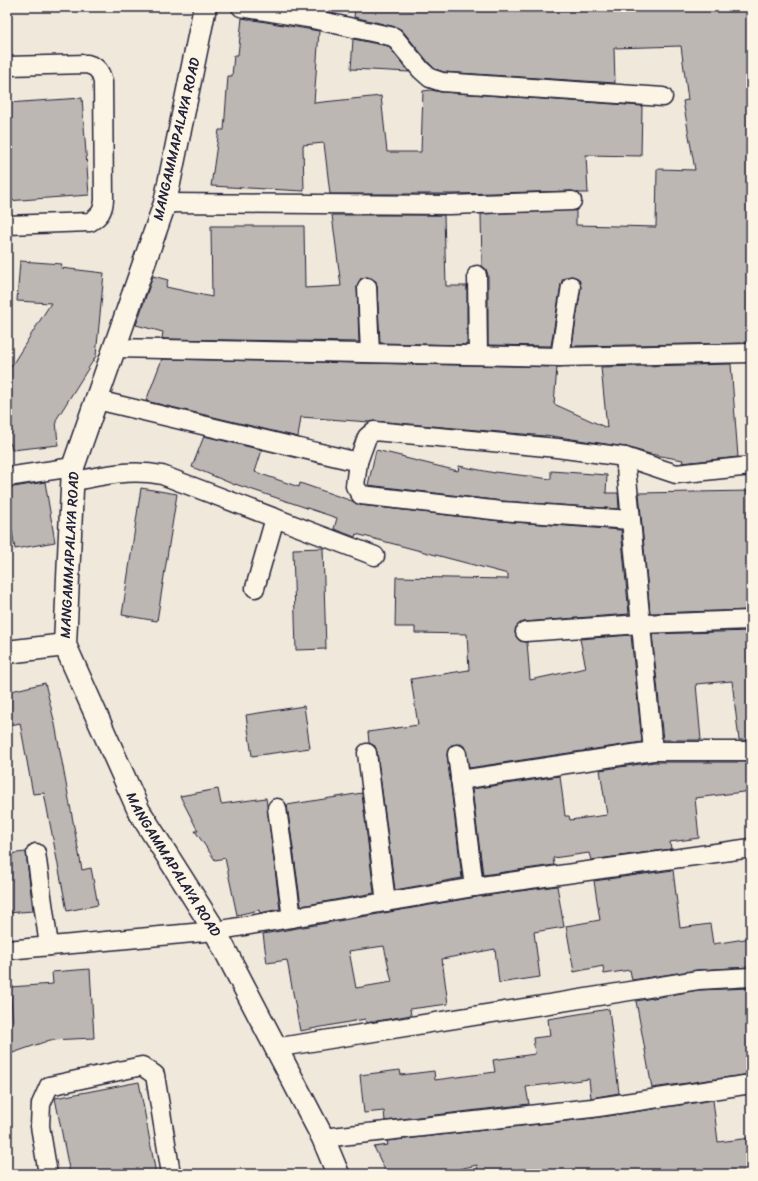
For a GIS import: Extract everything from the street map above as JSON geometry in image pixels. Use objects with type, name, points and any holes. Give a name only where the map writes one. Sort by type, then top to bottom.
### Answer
[{"type":"main road","name":"MANGAMMAPALAYA ROAD","points":[[205,7],[165,203],[113,348],[73,475],[65,645],[139,811],[215,931],[274,1048],[323,1138],[338,1174]]},
{"type":"main road","points":[[7,652],[65,645]]},
{"type":"street","points":[[241,7],[308,18],[394,36],[421,70],[430,78],[451,83],[663,97]]},
{"type":"street","points":[[7,66],[87,64],[95,66],[100,71],[103,82],[104,209],[98,217],[90,222],[7,225]]},
{"type":"street","points":[[165,203],[450,205],[572,201]]},
{"type":"street","points":[[477,275],[478,355]]},
{"type":"street","points":[[560,357],[571,286]]},
{"type":"street","points":[[366,287],[370,353]]},
{"type":"street","points":[[113,348],[560,357],[751,353]]},
{"type":"street","points":[[97,400],[358,462]]},
{"type":"street","points":[[631,520],[501,511],[361,495],[355,486],[358,462],[367,437],[374,431],[557,448],[625,457],[676,474],[751,466]]},
{"type":"street","points":[[625,457],[653,751]]},
{"type":"street","points":[[7,476],[100,476],[147,472],[162,475],[375,556]]},
{"type":"street","points":[[256,588],[275,518]]},
{"type":"street","points":[[525,632],[641,624],[751,620]]},
{"type":"street","points":[[460,780],[653,751],[751,751]]},
{"type":"street","points":[[367,753],[386,902]]},
{"type":"street","points":[[457,754],[474,887]]},
{"type":"street","points":[[277,808],[292,918]]},
{"type":"street","points":[[7,950],[215,931],[474,887],[751,848]]},
{"type":"street","points":[[36,853],[49,946]]},
{"type":"street","points":[[274,1048],[698,980],[751,977]]},
{"type":"street","points":[[48,1174],[40,1126],[41,1104],[48,1086],[142,1066],[155,1075],[171,1174]]},
{"type":"street","points":[[323,1138],[592,1108],[751,1084]]},
{"type":"building","points":[[355,7],[751,7],[751,343],[572,346],[581,287],[578,278],[572,276],[563,279],[561,284],[551,346],[488,345],[488,275],[486,269],[482,266],[481,214],[576,210],[576,225],[656,227],[657,169],[695,170],[683,101],[688,100],[681,46],[614,48],[615,83],[444,72],[435,69],[429,63],[402,30],[396,27],[354,17]]},
{"type":"building","points":[[242,18],[319,31],[314,103],[381,96],[387,152],[421,152],[423,91],[431,90],[441,92],[642,106],[641,156],[586,155],[588,193],[572,191],[455,194],[330,194],[324,143],[303,145],[304,191],[211,186],[219,130],[224,130],[228,76],[232,76],[234,55],[238,55]]},
{"type":"building","points":[[353,39],[388,46],[409,72],[351,69]]},
{"type":"building","points":[[82,98],[89,195],[7,201],[7,103]]},
{"type":"building","points":[[332,215],[444,215],[446,286],[467,286],[467,345],[380,343],[377,286],[376,281],[367,277],[361,278],[357,287],[359,342],[165,339],[162,338],[163,332],[136,325],[153,276],[168,280],[166,287],[212,297],[211,226],[304,226],[305,288],[341,286]]},
{"type":"building","points":[[20,261],[62,264],[61,268],[104,273],[96,356],[56,420],[58,445],[12,450],[11,444],[7,445],[7,373],[51,303],[17,301]]},
{"type":"building","points":[[162,359],[557,367],[554,404],[607,428],[601,367],[731,364],[738,457],[682,463],[683,460],[650,454],[626,447],[545,435],[375,421],[369,422],[301,417],[298,437],[146,401]]},
{"type":"building","points":[[204,436],[262,450],[255,472],[299,487],[300,483],[352,501],[359,505],[500,521],[621,530],[629,614],[524,622],[516,627],[515,633],[520,641],[527,642],[530,680],[586,668],[580,639],[631,635],[642,742],[469,768],[465,747],[461,744],[451,745],[447,755],[462,878],[395,890],[377,752],[375,746],[369,743],[368,732],[418,725],[411,679],[469,670],[467,634],[415,633],[415,627],[395,627],[396,577],[508,579],[508,574],[356,534],[355,537],[334,529],[337,518],[235,485],[192,467]]},
{"type":"building","points":[[376,450],[458,471],[459,466],[495,473],[551,479],[551,471],[607,475],[606,493],[618,493],[619,509],[502,501],[368,485]]},
{"type":"building","points":[[45,482],[55,542],[15,549],[7,503],[7,488]]},
{"type":"building","points":[[141,488],[177,494],[157,621],[122,615]]},
{"type":"building","points":[[751,491],[751,610],[650,613],[639,493]]},
{"type":"building","points":[[323,548],[326,649],[296,650],[293,549]]},
{"type":"building","points":[[751,631],[751,740],[739,740],[732,681],[696,684],[701,740],[663,740],[652,634]]},
{"type":"building","points":[[45,683],[55,724],[82,870],[91,868],[98,905],[67,911],[44,793],[33,794],[20,723],[7,726],[7,692]]},
{"type":"building","points":[[304,706],[310,748],[252,756],[246,715]]},
{"type":"building","points":[[654,762],[751,762],[751,791],[695,798],[699,838],[670,842],[671,849],[591,860],[589,853],[553,858],[554,865],[483,875],[472,789],[560,776],[565,816],[569,816],[570,820],[607,815],[600,770]]},
{"type":"building","points":[[218,789],[221,804],[266,798],[280,909],[260,913],[259,910],[237,915],[225,858],[215,860],[195,831],[198,831],[180,796]]},
{"type":"building","points":[[362,793],[374,893],[301,906],[287,805]]},
{"type":"building","points":[[26,852],[33,911],[7,913],[7,854]]},
{"type":"building","points":[[673,870],[680,928],[710,924],[713,944],[751,938],[751,967],[696,970],[632,980],[630,970],[604,974],[603,966],[574,972],[566,926],[600,920],[594,881]]},
{"type":"building","points":[[557,886],[564,927],[534,932],[540,977],[499,983],[495,949],[442,959],[448,1004],[410,1009],[411,1015],[366,1023],[365,1019],[300,1031],[287,960],[267,963],[263,934],[476,897]],"holes":[[[384,946],[392,982],[356,988],[349,951]]]},
{"type":"building","points":[[90,969],[94,1038],[50,1040],[7,1055],[7,1024],[13,1024],[10,987],[53,984],[52,972]]},
{"type":"building","points":[[751,988],[751,1074],[652,1088],[636,1001],[699,990]]},
{"type":"building","points":[[609,1009],[619,1093],[591,1098],[589,1079],[526,1087],[529,1104],[385,1121],[384,1111],[364,1113],[360,1075],[400,1070],[401,1075],[434,1071],[435,1080],[495,1072],[493,1060],[535,1054],[533,1038],[550,1036],[548,1019]]},
{"type":"building","points":[[139,1082],[156,1174],[70,1174],[55,1098]]},
{"type":"building","points":[[713,1100],[718,1142],[751,1138],[751,1174],[478,1174],[477,1165],[437,1174],[387,1174],[374,1147],[388,1145],[387,1141],[593,1118]]}]
